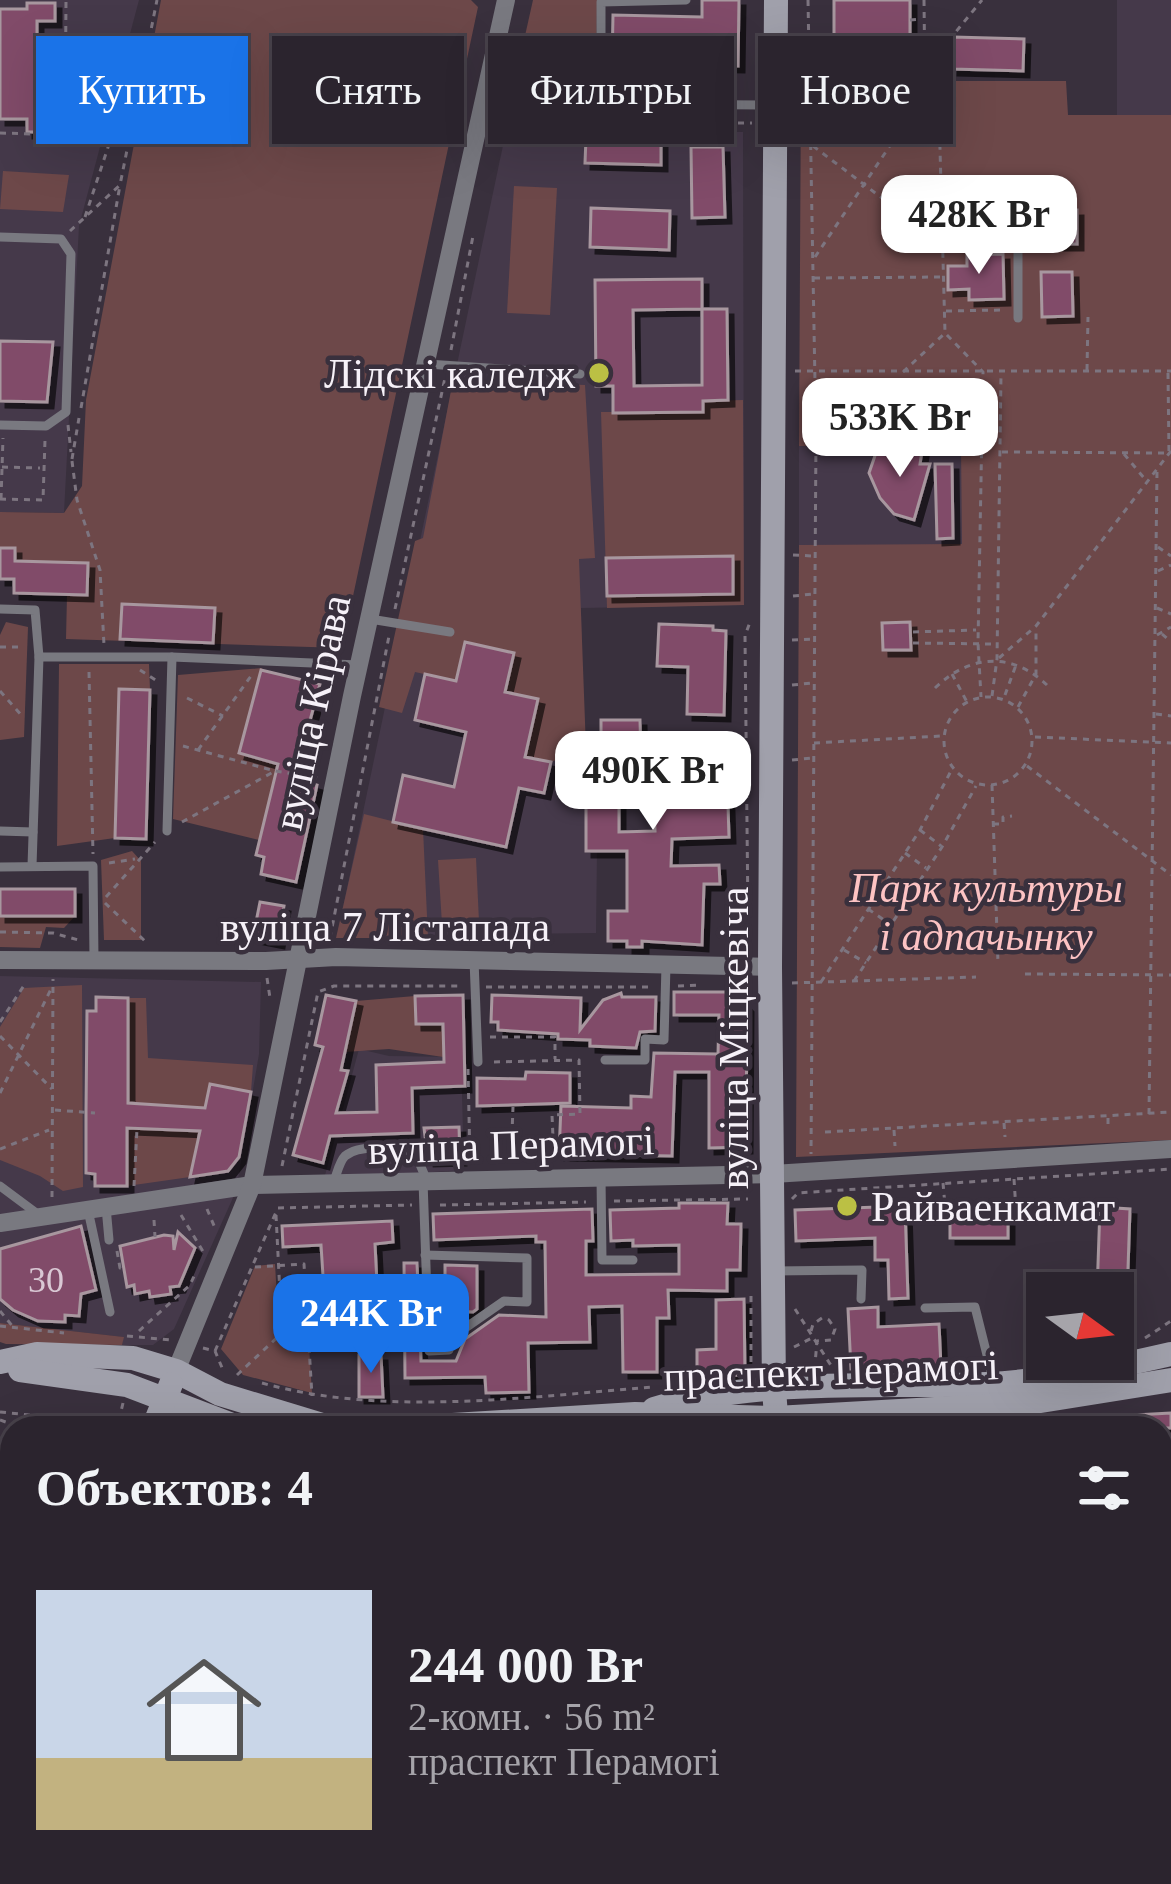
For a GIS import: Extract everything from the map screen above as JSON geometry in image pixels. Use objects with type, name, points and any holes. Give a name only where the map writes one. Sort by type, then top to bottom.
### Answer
[{"type":"main road","name":"вуліца Міцкевіча","points":[[775,36],[776,0]]},
{"type":"main road","name":"вуліца Міцкевіча","points":[[774,144],[770,967],[776,1416]]},
{"type":"main road","points":[[0,1365],[37,1354],[133,1358],[176,1370],[220,1394],[292,1416]]},
{"type":"main road","name":"праспект Перамогі","points":[[634,1414],[688,1398],[774,1390],[994,1383],[1085,1374],[1171,1354]]},
{"type":"main road","points":[[0,1365],[98,1379],[209,1416]]},
{"type":"main road","name":"вуліца Кірава","points":[[159,1416],[176,1370]]},
{"type":"main road","name":"праспект Перамогі","points":[[1024,1416],[1171,1380]]},
{"type":"main road","name":"праспект Перамогі","points":[[609,1416],[666,1416]]},
{"type":"street","name":"вуліца Кірава","points":[[501,36],[506,0]]},
{"type":"street","name":"вуліца Кірава","points":[[176,1370],[252,1185],[359,665],[437,365],[488,121]]},
{"type":"street","name":"вуліца 7 Лістапада","points":[[0,960],[336,957],[770,967]]},
{"type":"street","name":"вуліца Перамогі","points":[[0,1223],[40,1206],[97,1208],[252,1185],[773,1174],[1171,1149]]},
{"type":"lane","points":[[602,36],[602,2],[686,0]]},
{"type":"lane","points":[[1018,196],[1018,314]]},
{"type":"lane","points":[[0,237],[61,239],[71,254],[66,412],[46,426],[1,430]]},
{"type":"lane","points":[[437,365],[580,374]]},
{"type":"lane","points":[[0,609],[35,610],[32,866]]},
{"type":"lane","points":[[370,619],[450,632]]},
{"type":"lane","points":[[38,652],[88,658],[359,665]]},
{"type":"lane","points":[[167,831],[172,657]]},
{"type":"lane","points":[[0,831],[33,832]]},
{"type":"lane","points":[[0,867],[93,866],[94,960]]},
{"type":"lane","points":[[474,960],[478,1062]]},
{"type":"lane","points":[[605,1060],[645,1060],[645,1039],[664,1040],[666,965]]},
{"type":"lane","points":[[333,1185],[341,1159],[354,1150],[403,1149],[416,1155],[425,1181],[429,1351],[448,1350]]},
{"type":"lane","points":[[601,1177],[602,1261],[633,1260]]},
{"type":"lane","points":[[0,1186],[40,1206]]},
{"type":"lane","points":[[97,1208],[113,1243]]},
{"type":"lane","points":[[97,1208],[110,1312]]},
{"type":"lane","points":[[425,1255],[527,1258],[526,1302],[504,1301],[458,1333],[428,1332]]},
{"type":"lane","points":[[773,1271],[862,1270],[861,1299]]},
{"type":"lane","points":[[925,1308],[975,1307],[994,1383]]},
{"type":"path","points":[[0,133],[65,135],[66,0]]},
{"type":"path","points":[[150,36],[157,0]]},
{"type":"path","points":[[808,0],[808,36]]},
{"type":"path","points":[[924,0],[924,36]]},
{"type":"path","points":[[952,36],[982,0]]},
{"type":"path","points":[[910,20],[924,19]]},
{"type":"path","points":[[86,217],[109,144]]},
{"type":"path","points":[[72,459],[128,144]]},
{"type":"path","points":[[814,259],[892,144]]},
{"type":"path","points":[[940,144],[945,333],[983,372],[981,697]]},
{"type":"path","points":[[812,145],[943,244],[1018,243]]},
{"type":"path","points":[[812,145],[812,1132]]},
{"type":"path","points":[[61,239],[120,185]]},
{"type":"path","points":[[968,197],[968,244]]},
{"type":"path","points":[[968,222],[998,222],[998,243]]},
{"type":"path","points":[[334,986],[336,957],[329,941],[437,365],[474,235]]},
{"type":"path","points":[[814,278],[944,277]]},
{"type":"path","points":[[944,311],[1018,314]]},
{"type":"path","points":[[1087,372],[1088,317]]},
{"type":"path","points":[[903,372],[945,333]]},
{"type":"path","points":[[775,371],[1169,371],[1170,452],[1036,626],[997,659]]},
{"type":"path","points":[[992,696],[997,659],[1001,372]]},
{"type":"path","points":[[66,412],[77,500],[100,570],[104,658]]},
{"type":"path","points":[[1,430],[1,499],[43,500],[45,437]]},
{"type":"path","points":[[1000,452],[1170,452]]},
{"type":"path","points":[[1123,452],[1144,478]]},
{"type":"path","points":[[1,466],[44,468]]},
{"type":"path","points":[[1149,1114],[1157,471]]},
{"type":"path","points":[[1156,546],[1171,556]]},
{"type":"path","points":[[791,555],[815,556]]},
{"type":"path","points":[[1156,572],[1171,565]]},
{"type":"path","points":[[790,597],[815,594]]},
{"type":"path","points":[[1156,608],[1171,614]]},
{"type":"path","points":[[1018,707],[1036,674],[1036,626]]},
{"type":"path","points":[[1158,634],[1171,627]]},
{"type":"path","points":[[913,632],[978,630]]},
{"type":"path","points":[[1158,634],[1170,643]]},
{"type":"path","points":[[779,641],[814,639]]},
{"type":"path","points":[[913,643],[997,644]]},
{"type":"path","points":[[0,647],[38,652]]},
{"type":"path","points":[[88,658],[93,866],[135,859]]},
{"type":"path","points":[[935,688],[951,673],[997,659],[1017,664],[1049,686]]},
{"type":"path","points":[[198,750],[262,660]]},
{"type":"path","points":[[1004,699],[1017,664]]},
{"type":"path","points":[[951,673],[967,702]]},
{"type":"path","points":[[788,686],[814,683]]},
{"type":"path","points":[[0,691],[36,732]]},
{"type":"path","points":[[981,697],[1004,699],[1018,707],[1033,737],[1025,765],[1005,782],[992,785],[977,784],[953,768],[944,736],[951,716],[981,697]]},
{"type":"path","points":[[1154,714],[1171,716]]},
{"type":"path","points":[[814,743],[944,736]]},
{"type":"path","points":[[1033,737],[1171,743]]},
{"type":"path","points":[[170,742],[321,779]]},
{"type":"path","points":[[1025,765],[1171,875]]},
{"type":"path","points":[[953,768],[920,830],[820,983],[976,977]]},
{"type":"path","points":[[852,983],[942,847],[977,784]]},
{"type":"path","points":[[992,785],[998,963]]},
{"type":"path","points":[[992,824],[1003,824],[1003,817],[1012,817]]},
{"type":"path","points":[[920,830],[942,847]]},
{"type":"path","points":[[905,853],[927,869]]},
{"type":"path","points":[[883,887],[905,903]]},
{"type":"path","points":[[103,900],[151,947]]},
{"type":"path","points":[[868,909],[891,925]]},
{"type":"path","points":[[40,1206],[52,1205],[53,933]]},
{"type":"path","points":[[842,949],[866,963]]},
{"type":"path","points":[[1025,974],[1171,975]]},
{"type":"path","points":[[0,1022],[25,984]]},
{"type":"path","points":[[257,1162],[281,1166],[319,992],[334,986],[708,984]]},
{"type":"path","points":[[0,1093],[53,985]]},
{"type":"path","points":[[0,1036],[54,1090]]},
{"type":"path","points":[[476,1036],[555,1037],[555,1060]]},
{"type":"path","points":[[470,1163],[467,1063],[579,1060],[580,1114],[553,1115],[554,1160]]},
{"type":"path","points":[[512,1162],[513,1107]]},
{"type":"path","points":[[52,1109],[95,1113]]},
{"type":"path","points":[[825,1132],[1171,1112]]},
{"type":"path","points":[[1108,1116],[1108,1130]]},
{"type":"path","points":[[1004,1122],[1005,1137]]},
{"type":"path","points":[[894,1128],[896,1146]]},
{"type":"path","points":[[0,1149],[51,1129]]},
{"type":"path","points":[[134,1194],[137,1129]]},
{"type":"path","points":[[215,1351],[278,1208],[790,1202],[798,1193],[1171,1168]]},
{"type":"path","points":[[1014,1179],[1016,1210]]},
{"type":"path","points":[[943,1183],[946,1217]]},
{"type":"path","points":[[202,1192],[216,1229],[214,1237]]},
{"type":"path","points":[[177,1209],[205,1254]]},
{"type":"path","points":[[153,1213],[155,1237]]},
{"type":"path","points":[[275,1213],[281,1333]]},
{"type":"path","points":[[113,1243],[120,1268],[124,1268]]},
{"type":"path","points":[[253,1267],[304,1264],[312,1397]]},
{"type":"path","points":[[117,1338],[136,1334],[197,1270]]},
{"type":"path","points":[[279,1290],[305,1288]]},
{"type":"path","points":[[788,1298],[837,1376]]},
{"type":"path","points":[[6,1319],[13,1310]]},
{"type":"path","points":[[280,1312],[307,1310]]},
{"type":"path","points":[[0,1311],[14,1328]]},
{"type":"path","points":[[0,1326],[76,1334]]},
{"type":"path","points":[[236,1376],[281,1333],[308,1331]]},
{"type":"path","points":[[789,1349],[814,1336]]},
{"type":"path","points":[[814,1336],[814,1377]]},
{"type":"path","points":[[225,1373],[312,1397],[361,1401],[530,1397],[663,1386]]},
{"type":"path","points":[[0,1412],[56,1416]]},
{"type":"shaded area","points":[[0,0],[139,0],[129,36],[36,36],[36,144],[101,144],[79,226],[64,513],[0,512]]},
{"type":"shaded area","points":[[1117,0],[1171,0],[1171,115],[1117,115]]},
{"type":"shaded area","name":"Лідскі каледж","points":[[734,132],[743,132],[744,605],[581,608],[586,851],[597,851],[596,933],[337,936],[503,144],[734,144]]},
{"type":"shaded area","points":[[799,446],[962,446],[962,545],[799,545]]},
{"type":"shaded area","points":[[0,976],[261,982],[259,1054],[236,1191],[174,1329],[153,1345],[122,1345],[123,1337],[0,1323]]},
{"type":"shaded area","points":[[359,1049],[389,1056],[461,1057],[464,1170],[324,1179]]},
{"type":"green space","points":[[161,0],[471,0],[478,7],[464,73],[464,36],[272,36],[272,144],[449,144],[342,648],[66,639],[67,595],[87,594],[88,563],[15,561],[14,548],[0,548],[0,512],[64,513],[82,486],[86,400],[134,144],[248,144],[248,36],[154,36]]},
{"type":"green space","points":[[533,0],[597,0],[597,36],[525,36]]},
{"type":"green space","name":"Парк культуры і адпачынку","points":[[953,81],[1066,81],[1068,115],[1171,115],[1171,1140],[796,1157],[799,545],[962,544],[961,446],[799,446],[801,144],[953,144]],"holes":[[[967,255],[1003,255],[1004,299],[970,300],[969,289],[949,289],[948,266],[967,266]]]},
{"type":"green space","points":[[3,171],[69,175],[63,212],[0,209]]},
{"type":"green space","points":[[514,186],[557,188],[550,315],[507,313]]},
{"type":"green space","points":[[453,380],[585,385],[595,558],[579,559],[586,749],[551,762],[525,757],[538,699],[505,692],[513,653],[465,642],[456,681],[415,672],[402,713],[379,707],[415,541],[423,538]]},
{"type":"green space","points":[[743,400],[744,605],[607,608],[601,412],[702,412],[703,401]]},
{"type":"green space","points":[[6,622],[28,627],[24,737],[0,740],[0,635]]},
{"type":"green space","points":[[59,664],[149,664],[150,690],[119,690],[115,838],[57,846]]},
{"type":"green space","points":[[262,668],[239,753],[279,764],[259,840],[173,819],[178,675]]},
{"type":"green space","points":[[364,814],[423,829],[428,938],[336,938]]},
{"type":"green space","points":[[132,851],[141,861],[141,940],[104,940],[101,860]]},
{"type":"green space","points":[[476,858],[479,922],[442,924],[438,860]]},
{"type":"green space","points":[[0,916],[75,916],[64,928],[46,927],[40,948],[0,947]]},
{"type":"green space","points":[[82,985],[83,1187],[63,1191],[0,1160],[0,1027],[24,988]]},
{"type":"green space","points":[[415,996],[416,1024],[443,1024],[443,1057],[389,1049],[345,1052],[356,1001]]},
{"type":"green space","points":[[128,998],[146,998],[148,1058],[253,1065],[251,1092],[205,1108],[128,1103]]},
{"type":"green space","points":[[127,1128],[200,1131],[190,1177],[127,1186]]},
{"type":"green space","points":[[275,1264],[279,1332],[308,1330],[312,1393],[243,1375],[221,1349],[255,1266]]},
{"type":"green space","points":[[0,1323],[124,1337],[122,1345],[6,1344],[0,1342]]},
{"type":"building","points":[[702,0],[739,0],[738,66],[734,66],[734,36],[613,36],[613,15],[702,17]]},
{"type":"building","points":[[834,0],[910,0],[910,36],[834,36]]},
{"type":"building","points":[[27,3],[55,3],[55,21],[37,21],[36,132],[27,132],[27,119],[0,119],[0,9],[27,9]]},
{"type":"building","points":[[953,37],[1024,39],[1023,71],[953,69]]},
{"type":"building","points":[[586,144],[661,144],[661,165],[585,163]]},
{"type":"building","points":[[691,147],[723,147],[725,217],[692,218]]},
{"type":"building","points":[[591,208],[670,211],[669,250],[590,247]]},
{"type":"building","points":[[1077,210],[1077,244],[1039,244],[1039,211]]},
{"type":"building","points":[[1003,254],[1004,299],[969,300],[969,289],[948,290],[948,266],[967,266],[967,255]]},
{"type":"building","points":[[1041,272],[1072,272],[1073,316],[1042,317]]},
{"type":"building","points":[[702,279],[702,309],[727,309],[728,400],[703,401],[703,412],[613,413],[613,386],[596,386],[595,280]],"holes":[[[702,309],[702,385],[634,386],[633,310]]]},
{"type":"building","points":[[0,341],[53,342],[47,402],[0,401]]},
{"type":"building","points":[[877,450],[922,451],[920,464],[930,464],[914,520],[894,514],[880,498],[869,473]]},
{"type":"building","points":[[935,464],[952,464],[953,538],[937,539]]},
{"type":"building","points":[[0,548],[15,548],[15,561],[88,563],[87,595],[14,593],[14,579],[0,579]]},
{"type":"building","points":[[733,556],[733,594],[607,596],[606,558]]},
{"type":"building","points":[[122,604],[215,608],[213,643],[120,639]]},
{"type":"building","points":[[910,622],[911,650],[883,650],[882,623]]},
{"type":"building","points":[[659,624],[713,626],[713,630],[726,631],[724,715],[687,714],[688,667],[657,666]]},
{"type":"building","points":[[465,642],[514,653],[505,692],[538,699],[525,757],[551,762],[544,793],[519,788],[506,847],[393,822],[403,775],[454,787],[466,732],[415,720],[425,674],[456,681]]},
{"type":"building","points":[[261,670],[320,684],[294,779],[317,785],[296,882],[261,874],[264,857],[256,855],[278,764],[239,753]]},
{"type":"building","points":[[119,689],[150,690],[146,839],[115,838]]},
{"type":"building","points":[[601,720],[640,720],[641,761],[711,758],[712,776],[727,775],[729,837],[672,839],[671,866],[719,865],[720,884],[704,884],[702,945],[642,941],[642,947],[627,947],[627,941],[608,941],[608,911],[627,911],[627,851],[586,851],[586,749],[601,749]],"holes":[[[654,797],[655,831],[619,832],[619,798]]]},
{"type":"building","points":[[0,889],[75,889],[75,916],[0,916]]},
{"type":"building","points":[[260,902],[284,906],[278,942],[253,937]]},
{"type":"building","points":[[674,992],[734,992],[747,1006],[746,1147],[709,1148],[709,1072],[675,1072],[672,1156],[559,1154],[561,1106],[631,1108],[631,1096],[651,1097],[654,1053],[718,1054],[719,1015],[674,1015]]},
{"type":"building","points":[[621,993],[622,997],[656,997],[655,1031],[640,1032],[636,1048],[590,1046],[590,1040],[558,1039],[558,1034],[498,1030],[498,1022],[491,1022],[492,995],[581,998],[580,1030],[603,1000]]},
{"type":"building","points":[[326,995],[356,1001],[341,1070],[348,1071],[336,1113],[377,1112],[376,1065],[444,1062],[443,1024],[416,1024],[415,996],[463,995],[465,1086],[412,1088],[413,1133],[330,1136],[323,1163],[293,1155],[323,1047],[315,1045]]},
{"type":"building","points":[[96,997],[128,998],[128,1103],[205,1108],[210,1084],[251,1092],[239,1157],[228,1171],[190,1177],[200,1131],[127,1128],[127,1186],[95,1186],[95,1174],[86,1173],[86,1112],[87,1011],[96,1011]]},
{"type":"building","points":[[526,1072],[570,1073],[570,1103],[477,1106],[477,1078],[525,1079]]},
{"type":"building","points":[[459,1127],[460,1159],[428,1160],[424,1128]]},
{"type":"building","points":[[679,1203],[728,1203],[727,1224],[741,1224],[740,1270],[727,1270],[727,1291],[668,1290],[669,1318],[657,1318],[657,1372],[623,1372],[622,1306],[589,1307],[590,1342],[528,1343],[529,1392],[486,1393],[485,1377],[405,1378],[404,1263],[417,1263],[421,1361],[456,1361],[465,1339],[499,1315],[546,1317],[545,1242],[536,1242],[536,1236],[434,1240],[433,1214],[592,1209],[593,1241],[586,1241],[586,1275],[679,1274],[679,1245],[633,1246],[633,1240],[611,1241],[610,1210],[679,1208]]},
{"type":"building","points":[[905,1206],[908,1298],[889,1299],[888,1260],[875,1260],[875,1238],[796,1241],[795,1210]]},
{"type":"building","points":[[950,1207],[1008,1207],[1008,1238],[950,1238]]},
{"type":"building","points":[[1100,1207],[1130,1209],[1128,1272],[1098,1272]]},
{"type":"building","points":[[392,1221],[393,1242],[375,1244],[378,1303],[325,1307],[321,1245],[283,1247],[282,1226]]},
{"type":"building","points":[[81,1226],[96,1290],[81,1294],[79,1316],[65,1315],[65,1322],[38,1321],[0,1299],[0,1249]]},
{"type":"building","points":[[178,1232],[195,1248],[179,1286],[170,1287],[171,1294],[135,1294],[134,1285],[127,1287],[120,1246],[164,1235],[173,1236],[174,1250]]},
{"type":"building","points":[[445,1265],[477,1266],[477,1309],[473,1312],[445,1311]]},
{"type":"building","points":[[744,1299],[745,1375],[697,1376],[697,1350],[716,1349],[716,1300]]},
{"type":"building","points":[[878,1307],[878,1327],[939,1324],[941,1367],[851,1369],[848,1309]]},
{"type":"building","points":[[359,1355],[381,1355],[383,1397],[359,1397]]},
{"type":"place","name":"Лідскі каледж","points":[[599,373]]},
{"type":"place","name":"Райваенкамат","points":[[847,1206]]}]
